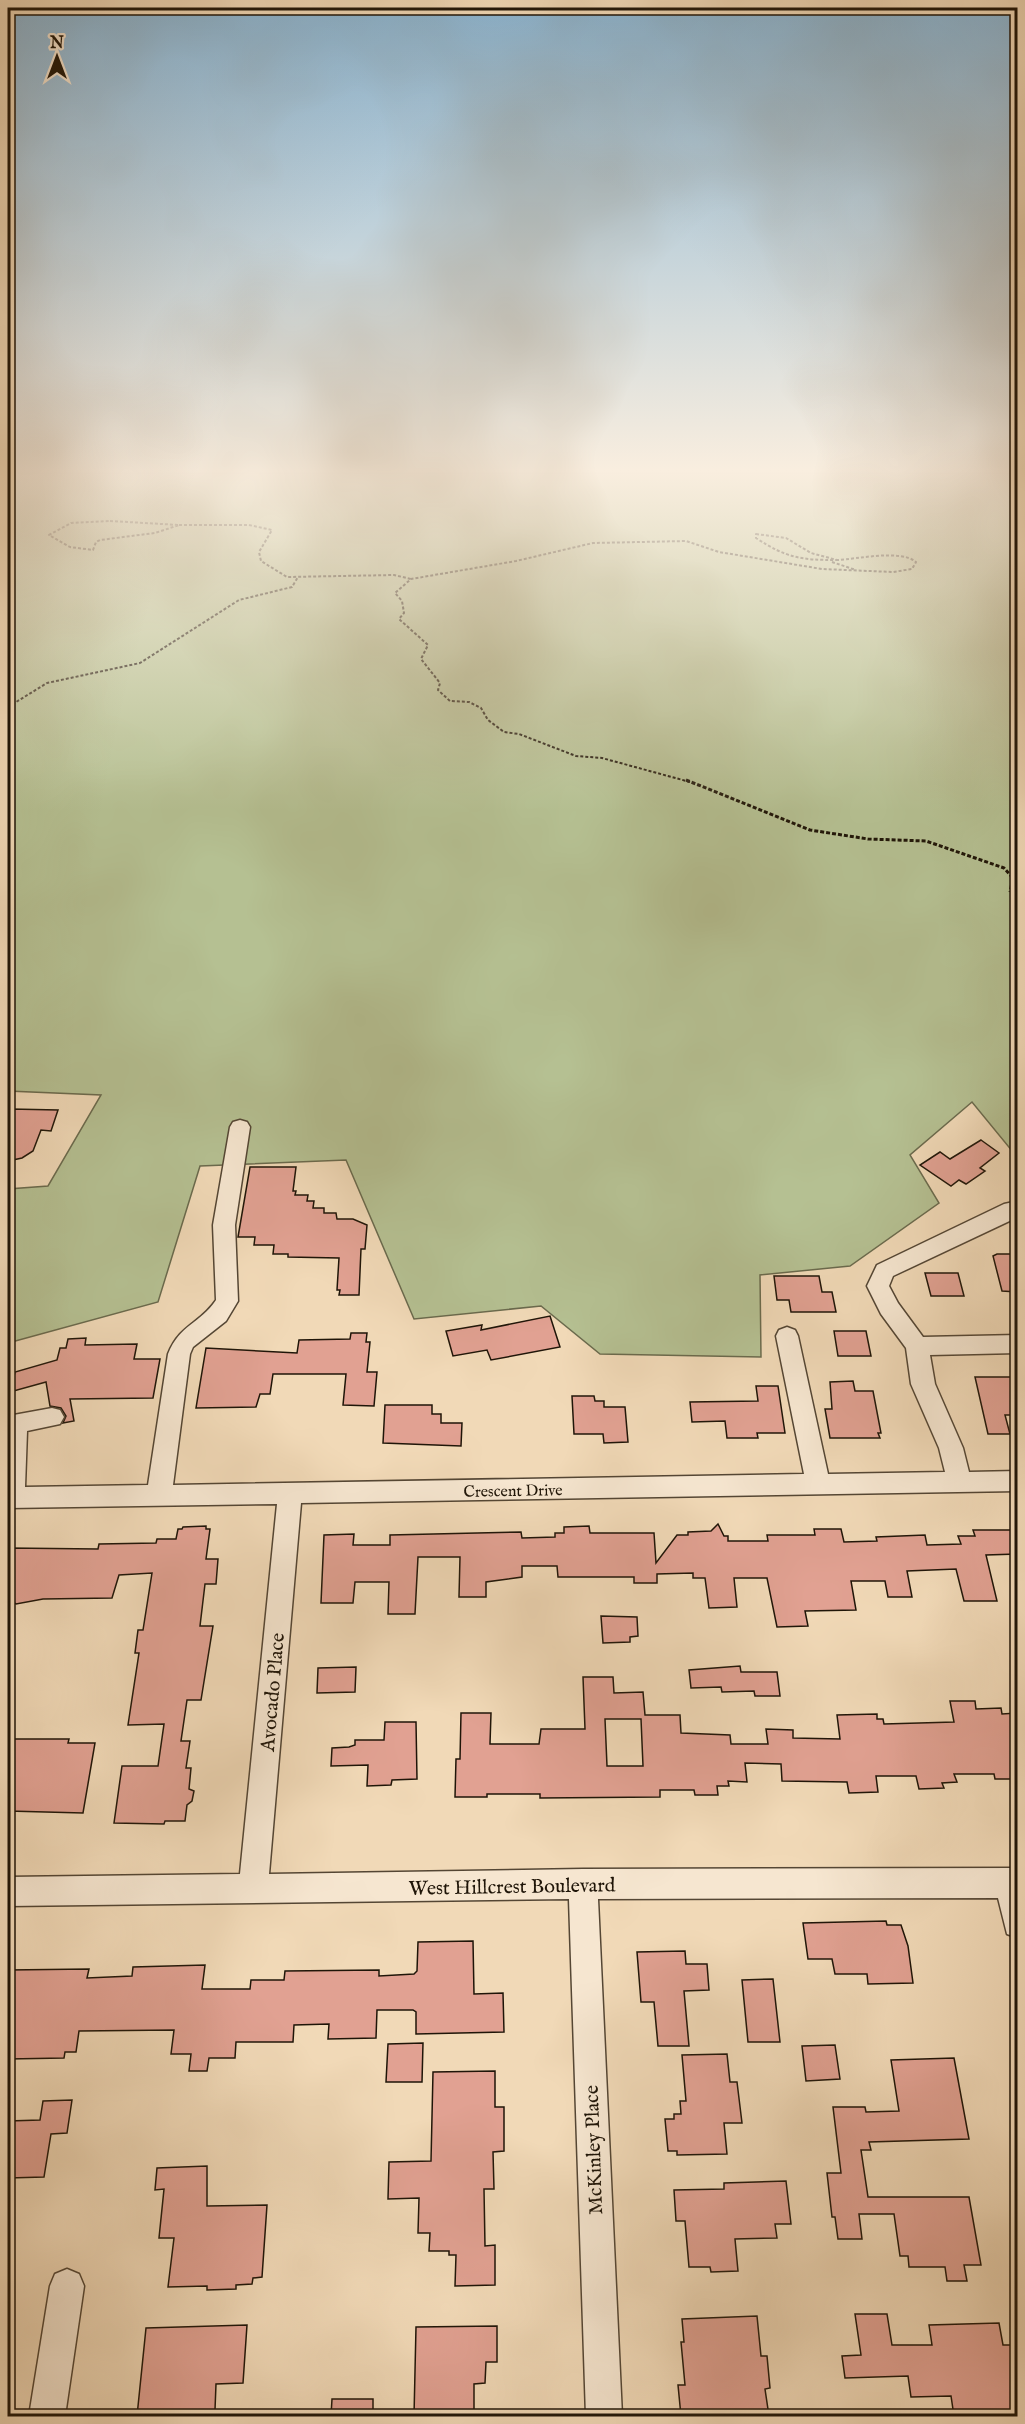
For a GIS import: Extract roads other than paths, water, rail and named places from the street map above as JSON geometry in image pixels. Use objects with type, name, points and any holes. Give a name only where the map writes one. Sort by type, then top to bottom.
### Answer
[{"type":"street","points":[[159,1496],[179,1354],[184,1342],[218,1315],[227,1301],[224,1226],[240,1127]]},
{"type":"street","points":[[959,1482],[951,1448],[923,1384],[917,1346],[889,1308],[878,1286],[885,1271],[1011,1209],[1017,1209]]},
{"type":"street","points":[[787,1336],[818,1485]]},
{"type":"street","points":[[917,1346],[1017,1344]]},
{"type":"street","points":[[10,1498],[11,1424],[52,1417]]},
{"type":"street","name":"Crescent Drive","points":[[10,1498],[1017,1481]]},
{"type":"street","name":"Avocado Place","points":[[253,1890],[290,1494]]},
{"type":"street","points":[[1013,1883],[1017,1923]]},
{"type":"street","name":"West Hillcrest Boulevard","points":[[8,1892],[582,1884],[1013,1883]]},
{"type":"street","name":"McKinley Place","points":[[582,1884],[604,2416]]},
{"type":"street","points":[[47,2416],[67,2286]]}]
